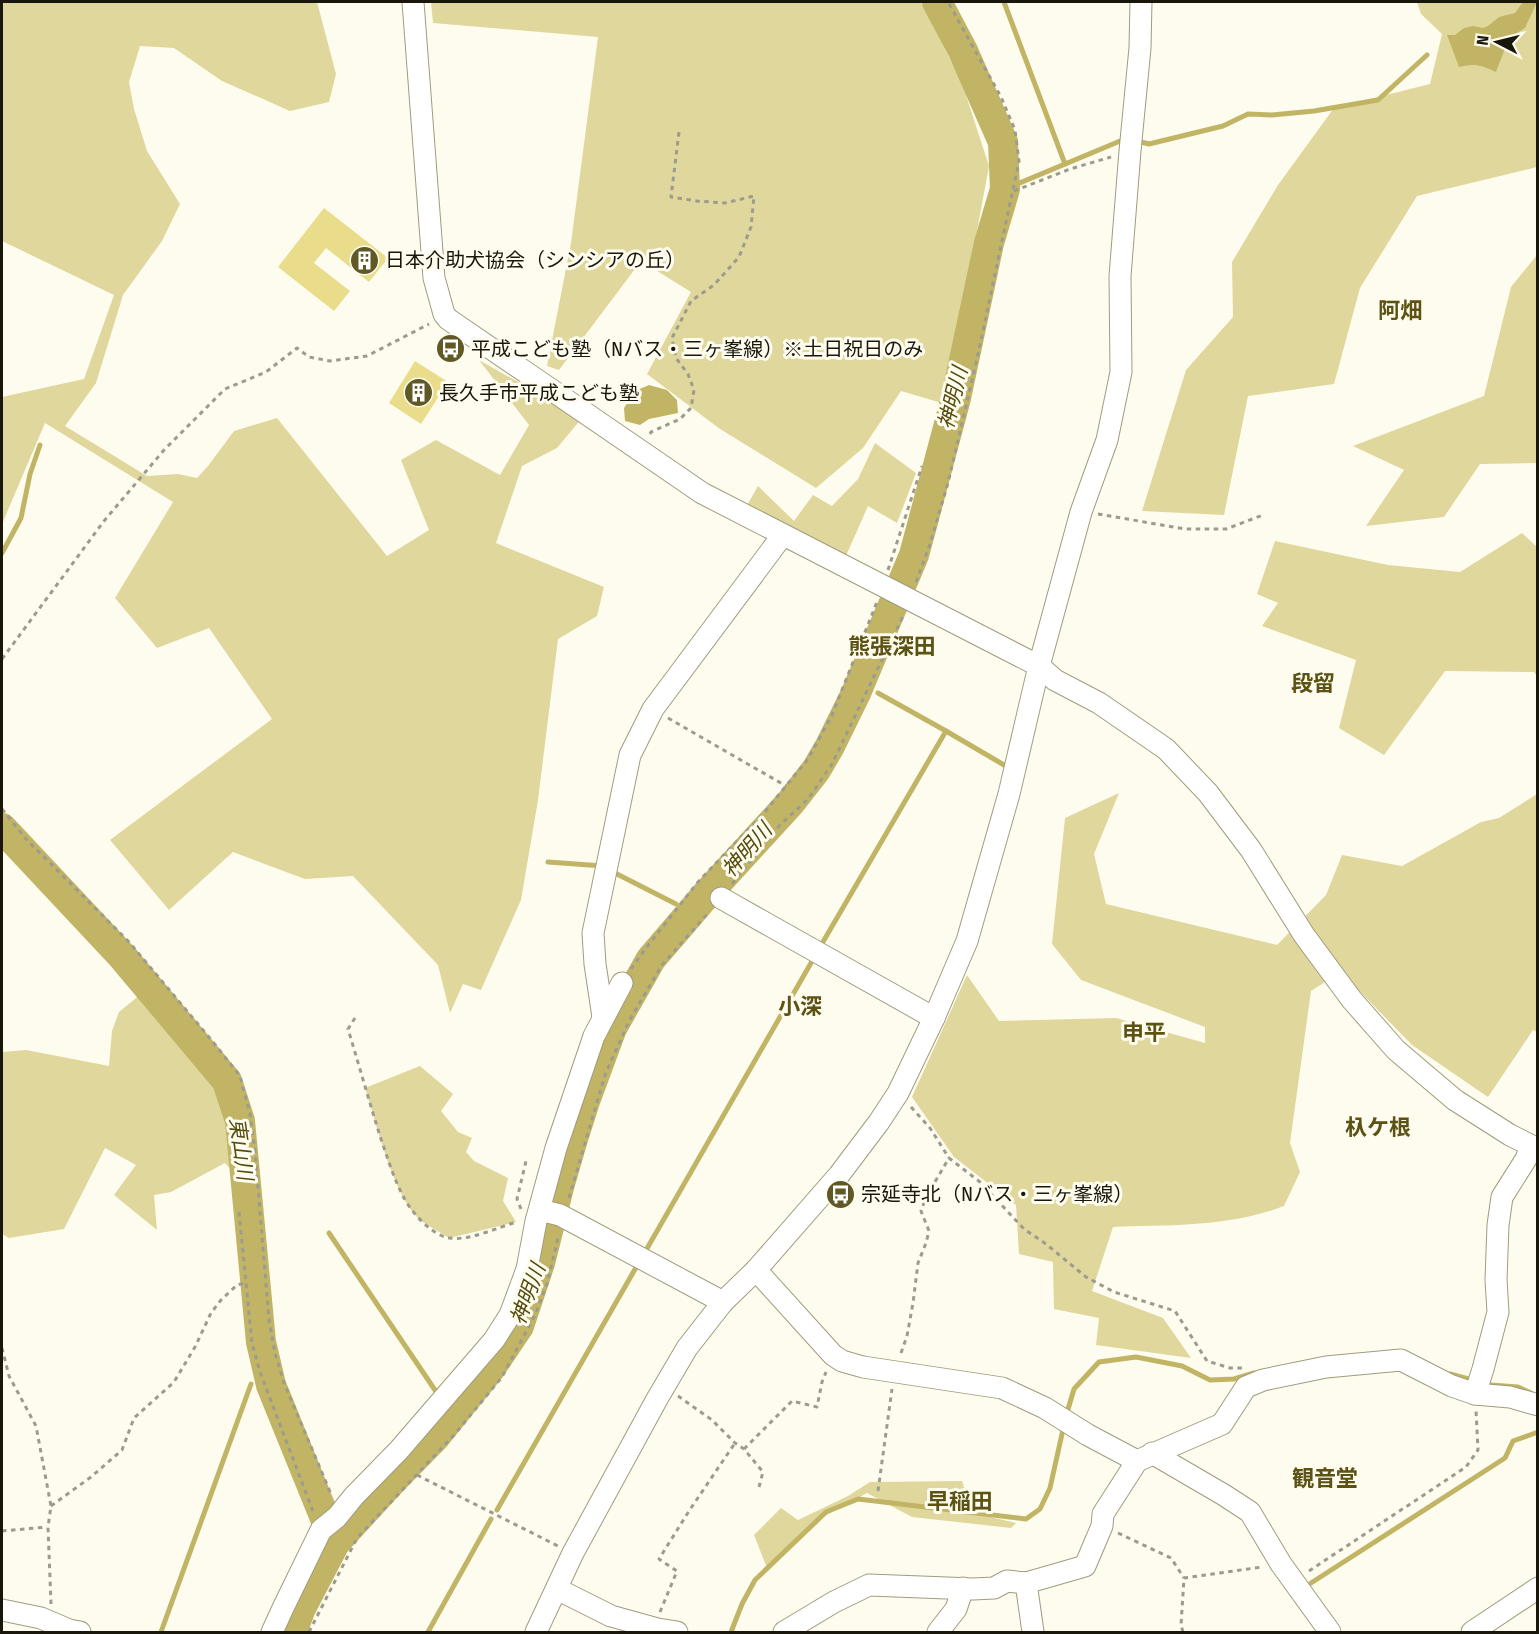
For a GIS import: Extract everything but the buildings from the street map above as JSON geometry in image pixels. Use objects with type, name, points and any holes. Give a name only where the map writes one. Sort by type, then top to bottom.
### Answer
[{"type":"street","points":[[413,2],[434,279],[444,314],[448,319],[702,493],[1039,666],[1055,680],[1099,703],[1166,749],[1208,793],[1251,850],[1304,935],[1352,1000],[1396,1050],[1455,1100],[1534,1148],[1502,1197],[1498,1225],[1498,1312],[1475,1394]]},
{"type":"street","points":[[536,1632],[573,1553],[687,1348],[723,1302],[756,1270],[839,1175],[898,1093],[934,1018],[967,940],[1009,794],[1039,666],[1081,512],[1107,440],[1121,372],[1120,276],[1140,48],[1141,2]]},
{"type":"street","points":[[603,1017],[593,933],[630,755],[653,709],[782,536]]},
{"type":"street","points":[[721,898],[934,1018]]},
{"type":"street","points":[[272,1632],[330,1523],[399,1450],[494,1340],[510,1315],[548,1215],[556,1148],[594,1036],[622,982]]},
{"type":"street","points":[[548,1215],[723,1302]]},
{"type":"street","points":[[756,1270],[833,1355],[842,1361],[862,1367],[1002,1388],[1046,1408],[1088,1436],[1145,1457],[1224,1495],[1250,1512],[1281,1564],[1330,1632]]},
{"type":"street","points":[[784,1632],[834,1602],[869,1585],[994,1588],[1007,1581],[1026,1583],[1085,1566],[1102,1526],[1103,1514],[1145,1457],[1222,1424],[1246,1388],[1263,1380],[1326,1367],[1401,1360],[1452,1386],[1475,1394],[1510,1397],[1538,1405]]},
{"type":"street","points":[[1026,1583],[1033,1632]]},
{"type":"street","points":[[938,1632],[956,1609],[963,1588]]},
{"type":"street","points":[[1472,1632],[1538,1588]]},
{"type":"street","points":[[557,1589],[611,1616],[677,1632]]},
{"type":"street","points":[[2,1610],[41,1618],[73,1632]]},
{"type":"path","points":[[309,1632],[357,1538],[454,1436],[502,1377],[535,1316],[548,1284],[548,1215],[629,1021],[662,965],[721,898],[780,825],[808,799],[832,764],[930,544],[948,483],[977,359],[1019,161],[1015,130],[1001,97],[948,2]]},
{"type":"path","points":[[641,452],[651,432],[680,419],[691,408],[694,390],[688,374],[676,358],[672,338],[692,301],[714,285],[739,256],[751,227],[754,196],[725,203],[671,196],[679,132]]},
{"type":"path","points":[[1014,191],[1070,169],[1130,151]]},
{"type":"path","points":[[2,659],[104,521],[164,450],[225,389],[266,372],[297,348],[309,357],[330,361],[367,356],[429,324],[448,319]]},
{"type":"path","points":[[622,982],[698,882],[764,813],[808,759],[832,715],[883,586],[922,466]]},
{"type":"path","points":[[1081,512],[1185,528],[1226,529],[1263,515]]},
{"type":"path","points":[[653,709],[786,786]]},
{"type":"path","points":[[2,809],[26,839],[129,942],[240,1076],[254,1141],[269,1320],[274,1353],[284,1383],[332,1495],[330,1523]]},
{"type":"path","points":[[355,1018],[348,1029],[365,1088],[391,1169],[404,1198],[418,1217],[433,1231],[450,1238],[470,1237],[516,1222],[548,1215]]},
{"type":"path","points":[[898,1093],[930,1128],[949,1158],[980,1182],[1024,1229],[1086,1277],[1114,1292],[1175,1311],[1207,1361],[1230,1368],[1250,1368],[1263,1380]]},
{"type":"path","points":[[878,1491],[894,1371],[907,1336],[918,1263],[929,1231],[921,1211],[926,1197],[949,1158]]},
{"type":"path","points":[[526,1161],[517,1199],[523,1214],[548,1215]]},
{"type":"path","points":[[239,1212],[252,1343],[260,1372],[330,1523]]},
{"type":"path","points":[[51,1506],[91,1477],[122,1450],[134,1418],[174,1382],[195,1347],[211,1313],[237,1285],[246,1283]]},
{"type":"path","points":[[2,1348],[9,1376],[36,1426],[51,1506],[48,1527],[51,1603],[73,1632]]},
{"type":"path","points":[[744,1449],[792,1401],[817,1407],[822,1382],[833,1355]]},
{"type":"path","points":[[663,1388],[712,1420],[744,1449],[763,1472],[759,1487]]},
{"type":"path","points":[[1294,1583],[1466,1467],[1478,1450],[1475,1394]]},
{"type":"path","points":[[654,1628],[677,1571],[659,1559],[735,1443]]},
{"type":"path","points":[[417,1475],[573,1553]]},
{"type":"path","points":[[1102,1526],[1171,1558],[1184,1578],[1181,1625],[1183,1632]]},
{"type":"path","points":[[2,1531],[48,1527]]},
{"type":"path","points":[[1184,1578],[1281,1564]]},
{"type":"shaded area","points":[[2,2],[317,2],[336,74],[329,102],[290,111],[222,81],[174,48],[140,46],[129,82],[134,109],[147,151],[180,204],[162,241],[123,295],[96,383],[65,426],[147,476],[178,474],[197,478],[234,431],[277,418],[387,556],[429,530],[401,460],[436,440],[500,475],[529,425],[479,360],[582,418],[557,448],[522,466],[496,543],[604,587],[597,616],[558,639],[538,800],[521,900],[481,990],[463,984],[450,1013],[438,965],[353,876],[305,879],[233,852],[169,910],[110,840],[272,719],[209,628],[157,648],[115,598],[173,502],[45,423],[2,524],[2,397],[84,379],[114,295],[2,241]]},
{"type":"shaded area","points":[[431,2],[921,2],[962,83],[989,166],[945,404],[901,391],[863,448],[816,488],[720,429],[647,374],[691,292],[641,261],[559,370],[547,366],[571,243],[598,37],[433,23]]},
{"type":"shaded area","points":[[1417,2],[1537,2],[1537,167],[1417,196],[1360,288],[1334,384],[1248,396],[1224,515],[1142,511],[1186,370],[1233,317],[1232,262],[1278,185],[1334,108],[1430,84],[1442,34],[1421,14]]},
{"type":"shaded area","points":[[1523,2],[1537,2],[1525,28],[1509,38],[1496,72],[1478,65],[1459,67],[1447,35],[1455,35],[1464,28],[1473,26],[1483,28],[1488,26],[1499,17],[1515,13]]},
{"type":"shaded area","points":[[1537,255],[1537,463],[1480,464],[1444,517],[1366,526],[1404,470],[1353,446],[1484,396],[1511,287]]},
{"type":"shaded area","points":[[649,385],[667,390],[677,400],[678,413],[649,419],[640,425],[625,421],[624,408],[635,391]]},
{"type":"shaded area","points":[[875,443],[916,473],[897,523],[868,506],[842,565],[742,514],[758,486],[794,521],[813,495],[832,506],[858,479]]},
{"type":"shaded area","points":[[1522,533],[1537,547],[1537,676],[1534,672],[1445,671],[1384,755],[1339,728],[1356,660],[1262,626],[1278,603],[1257,594],[1275,541],[1388,565],[1460,572]]},
{"type":"shaded area","points":[[1119,793],[1094,854],[1106,904],[1277,945],[1326,895],[1342,855],[1402,866],[1481,822],[1499,818],[1537,794],[1537,1032],[1533,1030],[1488,1097],[1412,1045],[1341,972],[1311,991],[1290,1143],[1300,1172],[1284,1206],[1243,1218],[1221,1221],[1113,1227],[1092,1291],[1163,1318],[1191,1358],[1096,1345],[1099,1318],[1054,1309],[1053,1262],[1019,1254],[1016,1205],[954,1157],[912,1097],[967,975],[999,1021],[1116,1018],[1205,1043],[1205,1027],[1081,980],[1052,944],[1065,818]]},
{"type":"shaded area","points":[[141,994],[153,996],[224,1086],[236,1119],[239,1179],[225,1163],[171,1192],[154,1195],[157,1230],[114,1195],[136,1165],[105,1148],[64,1229],[9,1238],[2,1234],[2,1052],[26,1050],[109,1066],[112,1031],[119,1012]]},
{"type":"shaded area","points":[[420,1066],[453,1094],[441,1111],[458,1132],[472,1138],[466,1152],[474,1161],[508,1178],[503,1201],[516,1222],[449,1238],[418,1218],[409,1207],[386,1157],[365,1088]]},
{"type":"shaded area","points":[[962,1481],[973,1513],[1016,1523],[1011,1528],[912,1517],[867,1493],[815,1521],[767,1568],[754,1535],[781,1508],[798,1520],[848,1496],[870,1482]]},
{"type":"waterway","name":"神明川","points":[[292,1632],[301,1608],[335,1543],[435,1437],[490,1369],[519,1326],[540,1263],[572,1142],[612,1028],[651,959],[791,802],[816,770],[856,693],[914,555],[956,398],[989,243],[1005,189],[1003,142],[963,51],[937,2]]},
{"type":"waterway","points":[[1004,2],[1065,164]]},
{"type":"waterway","points":[[1137,141],[1149,144],[1223,126],[1248,114],[1272,115],[1314,111],[1378,100],[1427,55]]},
{"type":"waterway","points":[[1005,189],[1125,139]]},
{"type":"waterway","points":[[2,553],[21,518],[30,474],[40,445]]},
{"type":"waterway","points":[[878,693],[946,731]]},
{"type":"waterway","points":[[820,947],[946,731],[1004,765]]},
{"type":"waterway","name":"東山川","points":[[2,828],[122,956],[227,1081],[240,1121],[261,1342],[271,1385],[335,1543]]},
{"type":"waterway","points":[[548,862],[603,866]]},
{"type":"waterway","points":[[611,871],[676,904]]},
{"type":"waterway","points":[[645,1252],[811,963]]},
{"type":"waterway","points":[[329,1233],[439,1396]]},
{"type":"waterway","points":[[497,1510],[638,1264]]},
{"type":"waterway","points":[[1066,1416],[1074,1389],[1099,1362],[1136,1357],[1182,1366],[1210,1380],[1234,1379],[1254,1373]]},
{"type":"waterway","points":[[1450,1374],[1476,1381]]},
{"type":"waterway","points":[[161,1632],[251,1384]]},
{"type":"waterway","points":[[1491,1385],[1518,1387],[1531,1393]]},
{"type":"waterway","points":[[731,1632],[755,1580],[826,1512],[858,1499],[1026,1519],[1040,1509],[1050,1488],[1064,1425]]},
{"type":"waterway","points":[[1311,1583],[1505,1458],[1513,1441],[1538,1432]]},
{"type":"waterway","points":[[428,1632],[491,1519]]},
{"type":"place","name":"日本介助犬協会（シンシアの丘）","points":[[364,260]]},
{"type":"place","name":"平成こども塾（Nバス・三ヶ峯線）※土日祝日のみ","points":[[450,349]]},
{"type":"place","name":"長久手市平成こども塾","points":[[418,393]]},
{"type":"place","name":"宗延寺北（Nバス・三ヶ峯線）","points":[[840,1194]]},
{"type":"district","name":"阿畑","points":[[1400,310]]},
{"type":"district","name":"熊張深田","points":[[892,646]]},
{"type":"district","name":"段留","points":[[1313,683]]},
{"type":"district","name":"小深","points":[[800,1006]]},
{"type":"district","name":"申平","points":[[1144,1032]]},
{"type":"district","name":"杁ケ根","points":[[1378,1127]]},
{"type":"district","name":"観音堂","points":[[1325,1478]]},
{"type":"district","name":"早稲田","points":[[960,1501]]}]
